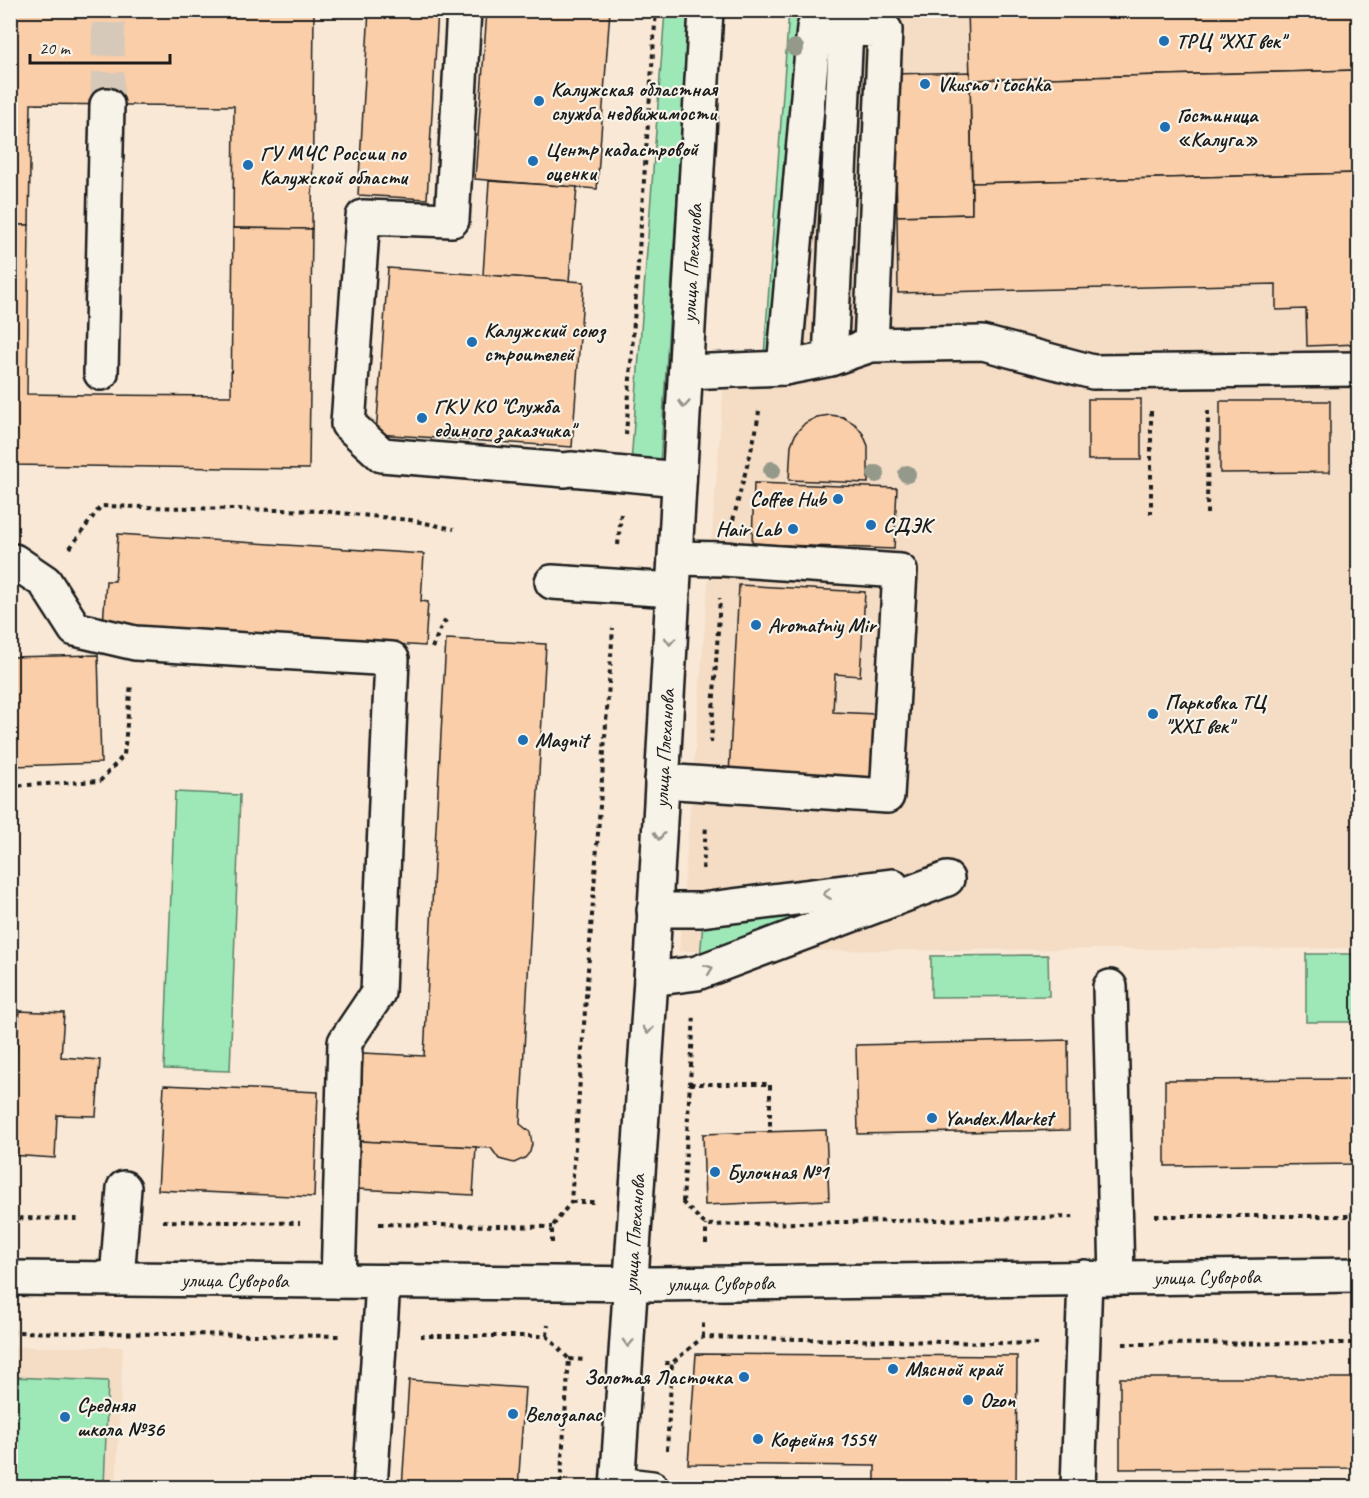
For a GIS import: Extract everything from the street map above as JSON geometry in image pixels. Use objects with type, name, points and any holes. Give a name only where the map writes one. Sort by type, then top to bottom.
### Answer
[{"type":"main road","points":[[464,10],[452,220],[363,217],[348,424],[382,455],[679,479]]},
{"type":"main road","name":"улица Плеханова","points":[[617,1486],[651,979],[706,10]]},
{"type":"main road","points":[[784,368],[814,28],[885,30],[871,345]]},
{"type":"main road","points":[[830,358],[846,29]]},
{"type":"main road","points":[[101,373],[107,105]]},
{"type":"main road","points":[[686,372],[784,368],[830,358],[871,345],[983,344],[1093,372],[1359,369]]},
{"type":"main road","points":[[662,781],[887,796],[889,772],[900,571],[723,558],[675,558]]},
{"type":"main road","points":[[10,561],[14,561],[45,582],[75,629],[135,643],[392,659],[378,993],[345,1042],[338,1281]]},
{"type":"main road","points":[[552,582],[673,590]]},
{"type":"main road","points":[[651,979],[697,973],[947,879],[701,910],[654,910]]},
{"type":"main road","points":[[1078,1488],[1082,1344],[1117,1216],[1110,987]]},
{"type":"main road","points":[[117,1279],[124,1188]]},
{"type":"main road","name":"улица Суворова","points":[[10,1278],[632,1284],[1359,1275]]},
{"type":"main road","points":[[370,1488],[383,1282]]},
{"type":"main road","points":[[617,1486],[652,1488]]},
{"type":"path","points":[[1151,371],[1151,514]]},
{"type":"path","points":[[1207,514],[1208,371]]},
{"type":"path","points":[[45,582],[101,506],[322,511],[410,520],[454,529]]},
{"type":"path","points":[[10,786],[99,781],[124,755],[135,643]]},
{"type":"path","points":[[690,1084],[770,1084],[770,1132]]},
{"type":"path","points":[[683,1202],[706,1225],[1117,1216],[1359,1216]]},
{"type":"path","points":[[10,1218],[552,1227]]},
{"type":"path","points":[[10,1332],[548,1336],[568,1359],[560,1488]]},
{"type":"path","points":[[666,1454],[672,1364],[703,1337],[1082,1344],[1359,1343]]},
{"type":"shaded area","points":[[789,11],[1358,11],[1358,948],[679,951],[725,371],[763,369]]},
{"type":"shaded area","name":"Средняя школа №36","points":[[11,1347],[123,1347],[116,1487],[11,1488]]},
{"type":"green space","points":[[665,11],[689,11],[660,465],[631,463]]},
{"type":"green space","points":[[789,11],[807,11],[784,368],[763,370]]},
{"type":"green space","points":[[175,792],[240,795],[230,1071],[164,1069]]},
{"type":"green space","points":[[936,881],[699,970],[704,911]]},
{"type":"green space","points":[[1306,954],[1358,954],[1358,1022],[1306,1022]]},
{"type":"green space","points":[[1048,955],[1049,996],[931,997],[931,956]]},
{"type":"green space","name":"Средняя школа №36","points":[[11,1377],[108,1381],[104,1487],[11,1487]]},
{"type":"building","points":[[10,10],[314,10],[312,229],[233,228],[234,106],[31,104],[29,225],[10,225]]},
{"type":"building","points":[[369,10],[438,10],[427,199],[358,195]]},
{"type":"building","points":[[487,10],[610,10],[597,189],[475,179]]},
{"type":"building","name":"ТРЦ \"XXI век\"","points":[[968,10],[1358,10],[1358,70],[970,80]]},
{"type":"building","name":"Гостиница «Калуга»","points":[[1358,70],[1358,173],[972,183],[970,80]]},
{"type":"building","points":[[970,72],[972,214],[897,216],[894,74]]},
{"type":"building","points":[[1358,173],[1358,344],[1307,346],[1306,309],[1276,310],[1276,284],[898,293],[897,216],[972,214],[972,183]]},
{"type":"building","points":[[489,181],[577,187],[569,281],[483,275]]},
{"type":"building","points":[[10,225],[29,225],[27,394],[93,395],[231,396],[233,228],[312,229],[309,469],[10,465]]},
{"type":"building","points":[[388,268],[584,282],[572,447],[376,434]]},
{"type":"building","points":[[1088,399],[1141,399],[1141,460],[1088,460]]},
{"type":"building","points":[[1220,401],[1330,401],[1330,472],[1220,473]]},
{"type":"building","points":[[830,415],[843,417],[855,424],[863,434],[868,446],[868,483],[789,480],[791,445],[796,433],[805,423],[817,417]]},
{"type":"building","points":[[754,483],[897,488],[894,549],[752,544]]},
{"type":"building","points":[[118,534],[424,554],[421,601],[428,602],[425,646],[103,625],[106,581],[115,581]]},
{"type":"building","points":[[739,585],[865,592],[860,676],[835,674],[833,712],[875,714],[871,783],[729,775]]},
{"type":"building","points":[[446,639],[546,644],[520,1124],[530,1132],[532,1144],[525,1158],[514,1163],[499,1159],[491,1148],[359,1141],[363,1053],[424,1056]]},
{"type":"building","points":[[98,655],[101,763],[14,766],[14,745],[10,745],[10,657]]},
{"type":"building","points":[[19,1011],[64,1013],[61,1057],[100,1060],[96,1116],[57,1115],[55,1158],[10,1155]]},
{"type":"building","points":[[1068,1040],[1069,1130],[858,1134],[856,1045]]},
{"type":"building","points":[[1358,1079],[1358,1164],[1165,1166],[1165,1080]]},
{"type":"building","points":[[164,1085],[318,1092],[314,1197],[158,1190]]},
{"type":"building","points":[[826,1130],[829,1200],[705,1205],[703,1134]]},
{"type":"building","points":[[359,1141],[476,1147],[473,1195],[356,1189]]},
{"type":"building","points":[[696,1354],[1017,1356],[1016,1488],[875,1488],[875,1466],[688,1464]]},
{"type":"building","points":[[1120,1378],[1358,1378],[1358,1468],[1120,1469]]},
{"type":"building","points":[[409,1380],[525,1388],[518,1488],[402,1488]]},
{"type":"tunnel","points":[[107,105],[109,10]]},
{"type":"place","name":"ТРЦ \"XXI век\"","points":[[1164,41]]},
{"type":"place","name":"Vkusno i tochka","points":[[925,84]]},
{"type":"place","name":"Калужская областная служба недвижимости","points":[[539,101]]},
{"type":"place","name":"Гостиница «Калуга»","points":[[1165,127]]},
{"type":"place","name":"Центр кадастровой оценки","points":[[533,161]]},
{"type":"place","name":"ГУ МЧС России по Калужской области","points":[[248,165]]},
{"type":"place","name":"Калужский союз строителей","points":[[472,342]]},
{"type":"place","name":"ГКУ КО \"Служба единого заказчика\"","points":[[422,418]]},
{"type":"place","name":"Coffee Hub","points":[[838,499]]},
{"type":"place","name":"СДЭК","points":[[871,525]]},
{"type":"place","name":"Hair Lab","points":[[793,529]]},
{"type":"place","name":"Aromatniy Mir","points":[[756,625]]},
{"type":"place","name":"Парковка ТЦ \"XXI век\"","points":[[1153,714]]},
{"type":"place","name":"Magnit","points":[[523,740]]},
{"type":"place","name":"Yandex.Market","points":[[932,1118]]},
{"type":"place","name":"Булочная №1","points":[[715,1172]]},
{"type":"place","name":"Мясной край","points":[[893,1369]]},
{"type":"place","name":"Золотая Ласточка","points":[[744,1377]]},
{"type":"place","name":"Ozon","points":[[968,1400]]},
{"type":"place","name":"Велозапас","points":[[513,1414]]},
{"type":"place","name":"Средняя школа №36","points":[[65,1417]]},
{"type":"place","name":"Кофейня 1554","points":[[758,1439]]}]
